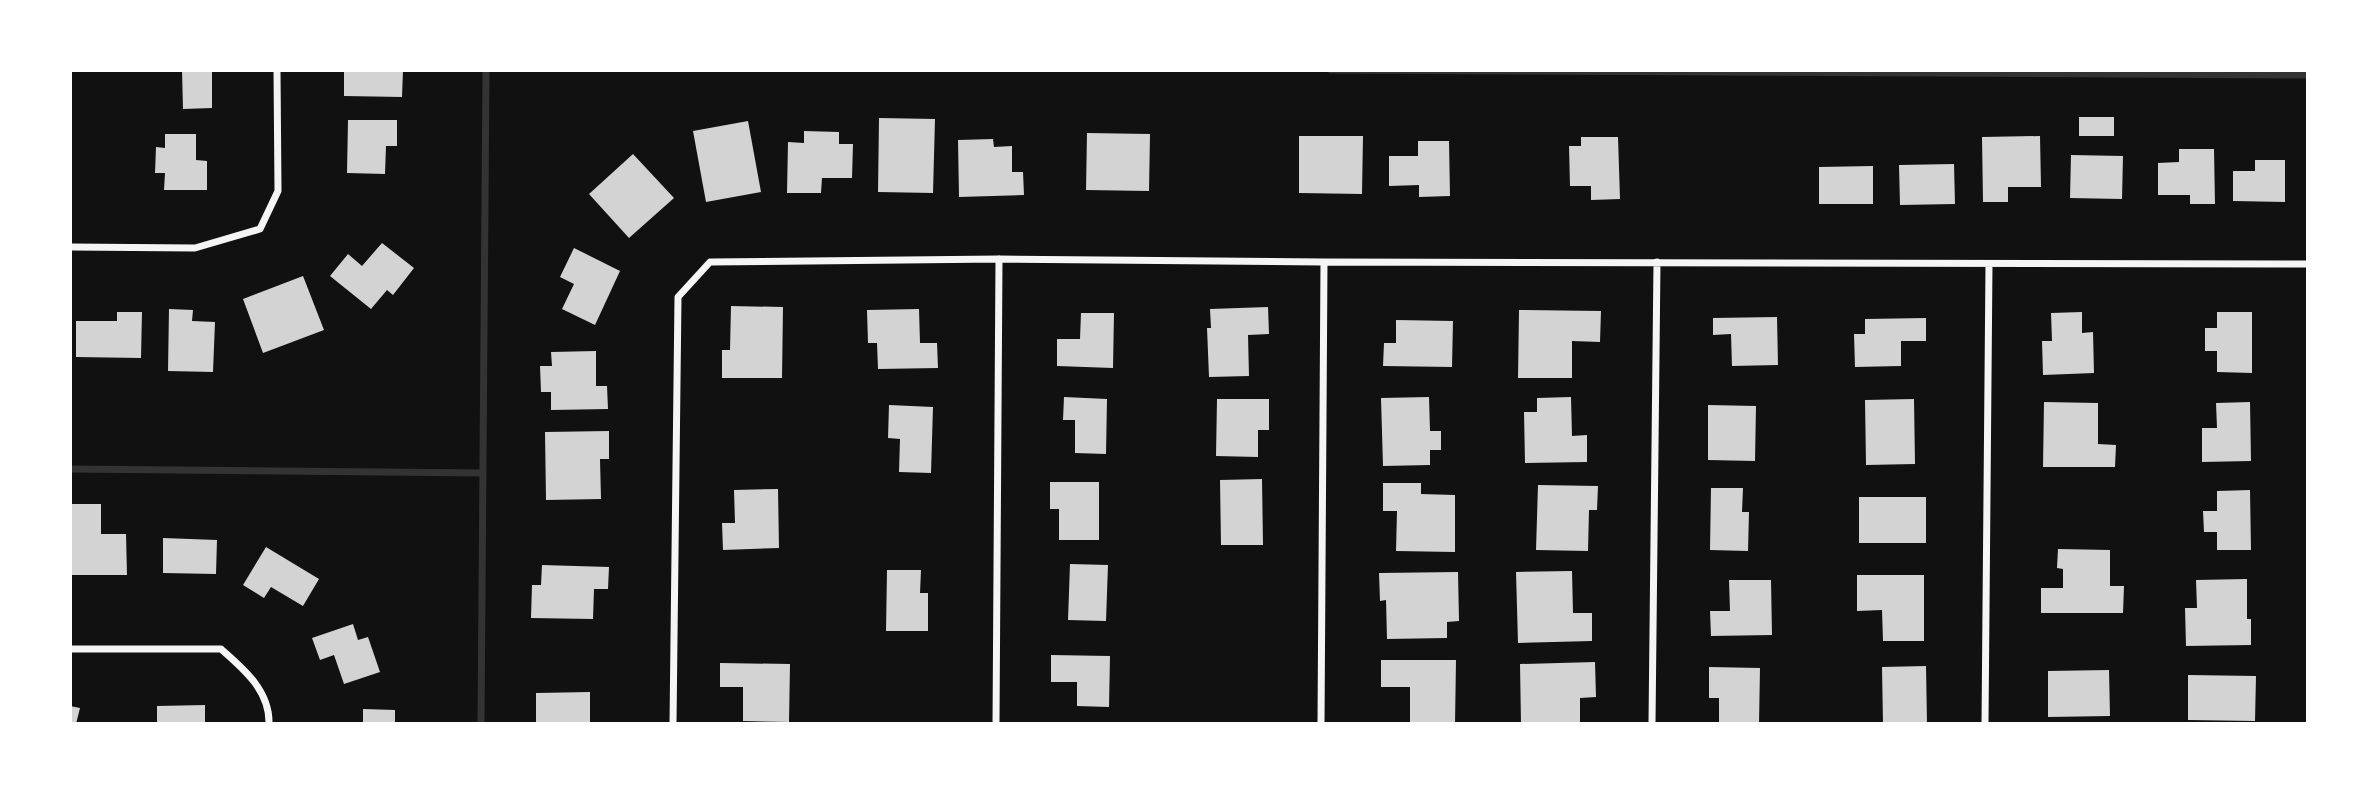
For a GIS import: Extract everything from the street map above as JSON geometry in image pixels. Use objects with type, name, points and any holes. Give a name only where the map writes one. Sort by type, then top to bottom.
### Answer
[{"type":"street","points":[[70,247],[195,247],[260,229],[278,191],[277,70]]},
{"type":"street","points":[[996,724],[999,259]]},
{"type":"street","points":[[673,724],[678,297],[710,262],[999,259],[2308,264]]},
{"type":"street","points":[[1321,724],[1324,262]]},
{"type":"street","points":[[1652,724],[1657,262]]},
{"type":"street","points":[[1986,724],[1989,264]]},
{"type":"street","points":[[70,649],[221,649],[251,675],[269,712],[269,724]]},
{"type":"building","points":[[182,70],[212,70],[212,108],[183,109]]},
{"type":"building","points":[[344,70],[403,70],[402,97],[344,96]]},
{"type":"building","points":[[2079,117],[2114,117],[2114,136],[2079,136]]},
{"type":"building","points":[[879,118],[935,119],[933,193],[878,192]]},
{"type":"building","points":[[348,120],[397,120],[397,146],[386,146],[385,174],[347,173]]},
{"type":"building","points":[[748,121],[761,192],[706,202],[693,131]]},
{"type":"building","points":[[804,131],[839,132],[839,144],[853,144],[852,178],[822,178],[821,193],[787,193],[788,142],[804,143]]},
{"type":"building","points":[[1087,133],[1150,134],[1149,191],[1086,190]]},
{"type":"building","points":[[165,134],[196,134],[196,160],[207,161],[207,190],[164,190],[165,173],[155,173],[156,147],[165,148]]},
{"type":"building","points":[[1299,136],[1363,136],[1362,194],[1299,193]]},
{"type":"building","points":[[2040,136],[2041,187],[2008,187],[2008,202],[1983,202],[1982,137]]},
{"type":"building","points":[[1581,137],[1618,137],[1620,199],[1591,200],[1591,186],[1570,186],[1569,146],[1581,146]]},
{"type":"building","points":[[993,139],[994,147],[1012,146],[1012,172],[1023,172],[1024,195],[959,197],[958,140]]},
{"type":"building","points":[[1418,141],[1449,141],[1450,196],[1419,197],[1419,185],[1389,186],[1389,156],[1418,156]]},
{"type":"building","points":[[2179,149],[2214,149],[2215,204],[2190,204],[2190,195],[2158,195],[2158,163],[2179,162]]},
{"type":"building","points":[[633,154],[674,198],[629,238],[589,194]]},
{"type":"building","points":[[2071,155],[2123,156],[2122,199],[2070,198]]},
{"type":"building","points":[[2255,160],[2285,160],[2285,202],[2233,201],[2233,171],[2255,171]]},
{"type":"building","points":[[1954,164],[1955,204],[1900,205],[1899,165]]},
{"type":"building","points":[[1873,166],[1873,204],[1819,204],[1819,167]]},
{"type":"building","points":[[382,243],[414,268],[393,295],[387,290],[371,309],[330,276],[348,254],[362,266]]},
{"type":"building","points":[[574,248],[620,271],[595,325],[562,309],[574,284],[560,277]]},
{"type":"building","points":[[303,276],[324,330],[263,353],[243,299]]},
{"type":"building","points":[[731,306],[783,307],[782,378],[722,378],[722,350],[730,350]]},
{"type":"building","points":[[1268,307],[1269,334],[1248,335],[1249,376],[1209,377],[1207,328],[1211,328],[1210,309]]},
{"type":"building","points":[[169,309],[193,310],[192,321],[215,322],[213,372],[168,371]]},
{"type":"building","points":[[919,309],[920,343],[937,343],[938,368],[878,369],[877,343],[868,343],[867,310]]},
{"type":"building","points":[[1519,310],[1601,311],[1600,342],[1572,341],[1572,378],[1518,378]]},
{"type":"building","points":[[117,312],[142,312],[141,358],[76,357],[76,321],[117,321]]},
{"type":"building","points":[[2082,312],[2082,333],[2093,332],[2094,373],[2043,375],[2042,341],[2052,341],[2051,313]]},
{"type":"building","points":[[2217,312],[2252,312],[2252,373],[2217,372],[2217,351],[2205,351],[2205,328],[2217,328]]},
{"type":"building","points":[[1081,313],[1114,313],[1113,368],[1057,366],[1057,339],[1080,339]]},
{"type":"building","points":[[1777,317],[1778,365],[1732,366],[1731,334],[1713,335],[1713,318]]},
{"type":"building","points":[[1926,318],[1926,341],[1901,341],[1901,366],[1855,367],[1854,334],[1865,334],[1865,319]]},
{"type":"building","points":[[1396,320],[1453,321],[1452,367],[1383,366],[1384,343],[1396,343]]},
{"type":"building","points":[[596,351],[596,386],[607,386],[608,409],[551,410],[551,392],[541,392],[540,366],[552,366],[551,352]]},
{"type":"building","points":[[1064,397],[1107,399],[1106,454],[1075,453],[1075,420],[1063,420]]},
{"type":"building","points":[[1429,397],[1430,431],[1441,431],[1441,450],[1430,450],[1430,465],[1383,466],[1381,398]]},
{"type":"building","points":[[1571,397],[1572,436],[1587,435],[1587,462],[1525,463],[1524,412],[1537,412],[1537,398]]},
{"type":"building","points":[[1217,399],[1269,399],[1269,430],[1258,430],[1258,457],[1216,456]]},
{"type":"building","points":[[1914,399],[1915,464],[1866,465],[1865,400]]},
{"type":"building","points":[[2044,402],[2098,403],[2098,444],[2116,445],[2115,467],[2043,467]]},
{"type":"building","points":[[2250,402],[2251,461],[2202,462],[2202,428],[2217,428],[2216,403]]},
{"type":"building","points":[[889,405],[933,407],[931,473],[899,472],[900,439],[888,438]]},
{"type":"building","points":[[1708,405],[1756,406],[1755,461],[1708,460]]},
{"type":"building","points":[[609,431],[609,459],[600,459],[601,499],[546,500],[545,432]]},
{"type":"building","points":[[1262,479],[1263,545],[1221,545],[1220,480]]},
{"type":"building","points":[[1050,482],[1099,482],[1099,540],[1059,540],[1059,509],[1050,509]]},
{"type":"building","points":[[1383,483],[1421,483],[1421,494],[1455,495],[1455,552],[1396,551],[1397,511],[1383,511]]},
{"type":"building","points":[[1538,485],[1598,486],[1597,510],[1589,510],[1588,551],[1536,550]]},
{"type":"building","points":[[1711,488],[1743,488],[1742,512],[1749,512],[1748,551],[1710,550]]},
{"type":"building","points":[[778,489],[779,548],[723,550],[722,523],[735,523],[734,490]]},
{"type":"building","points":[[2250,490],[2251,550],[2217,550],[2217,532],[2204,532],[2203,511],[2217,511],[2217,491]]},
{"type":"building","points":[[1859,497],[1926,497],[1926,543],[1859,543]]},
{"type":"building","points":[[71,504],[101,504],[101,534],[126,534],[127,575],[72,575]]},
{"type":"building","points":[[163,538],[217,540],[216,574],[163,573]]},
{"type":"building","points":[[266,547],[319,579],[303,606],[271,587],[264,598],[243,585]]},
{"type":"building","points":[[2058,549],[2110,550],[2110,586],[2124,586],[2123,613],[2041,613],[2041,588],[2063,588],[2063,569],[2057,568]]},
{"type":"building","points":[[1070,564],[1108,565],[1106,621],[1068,620]]},
{"type":"building","points":[[542,565],[609,567],[608,589],[594,589],[593,619],[531,618],[532,585],[541,585]]},
{"type":"building","points":[[887,570],[921,570],[920,593],[928,593],[928,631],[886,631]]},
{"type":"building","points":[[1572,571],[1573,613],[1592,613],[1592,641],[1518,643],[1516,572]]},
{"type":"building","points":[[1458,572],[1459,621],[1447,622],[1447,638],[1387,639],[1386,600],[1380,601],[1379,573]]},
{"type":"building","points":[[1857,575],[1924,575],[1924,641],[1883,641],[1882,610],[1857,611]]},
{"type":"building","points":[[2247,579],[2247,619],[2251,619],[2251,645],[2186,646],[2185,608],[2197,608],[2196,580]]},
{"type":"building","points":[[1729,580],[1771,580],[1772,635],[1711,636],[1710,611],[1730,611]]},
{"type":"building","points":[[353,624],[358,640],[368,637],[380,672],[344,684],[334,655],[320,660],[312,638]]},
{"type":"building","points":[[1051,655],[1110,656],[1109,707],[1077,706],[1077,682],[1051,682]]},
{"type":"building","points":[[1381,660],[1456,660],[1455,724],[1410,724],[1410,687],[1381,687]]},
{"type":"building","points":[[1595,662],[1596,697],[1580,698],[1580,724],[1521,724],[1520,664]]},
{"type":"building","points":[[720,663],[790,664],[789,722],[743,721],[743,687],[720,687]]},
{"type":"building","points":[[1926,666],[1927,724],[1883,724],[1882,667]]},
{"type":"building","points":[[1709,667],[1760,668],[1759,724],[1719,724],[1719,698],[1709,698]]},
{"type":"building","points":[[2109,670],[2110,716],[2048,717],[2048,671]]},
{"type":"building","points":[[2188,675],[2256,676],[2255,721],[2188,720]]},
{"type":"building","points":[[590,692],[590,724],[536,724],[536,693]]},
{"type":"building","points":[[205,705],[205,724],[157,724],[157,706]]},
{"type":"building","points":[[70,706],[80,708],[76,724],[70,724]]},
{"type":"building","points":[[363,709],[395,710],[395,724],[363,724]]},
{"type":"waterway","points":[[481,724],[486,70]]},
{"type":"waterway","points":[[1331,70],[2308,75]]},
{"type":"waterway","points":[[70,469],[483,473]]}]
